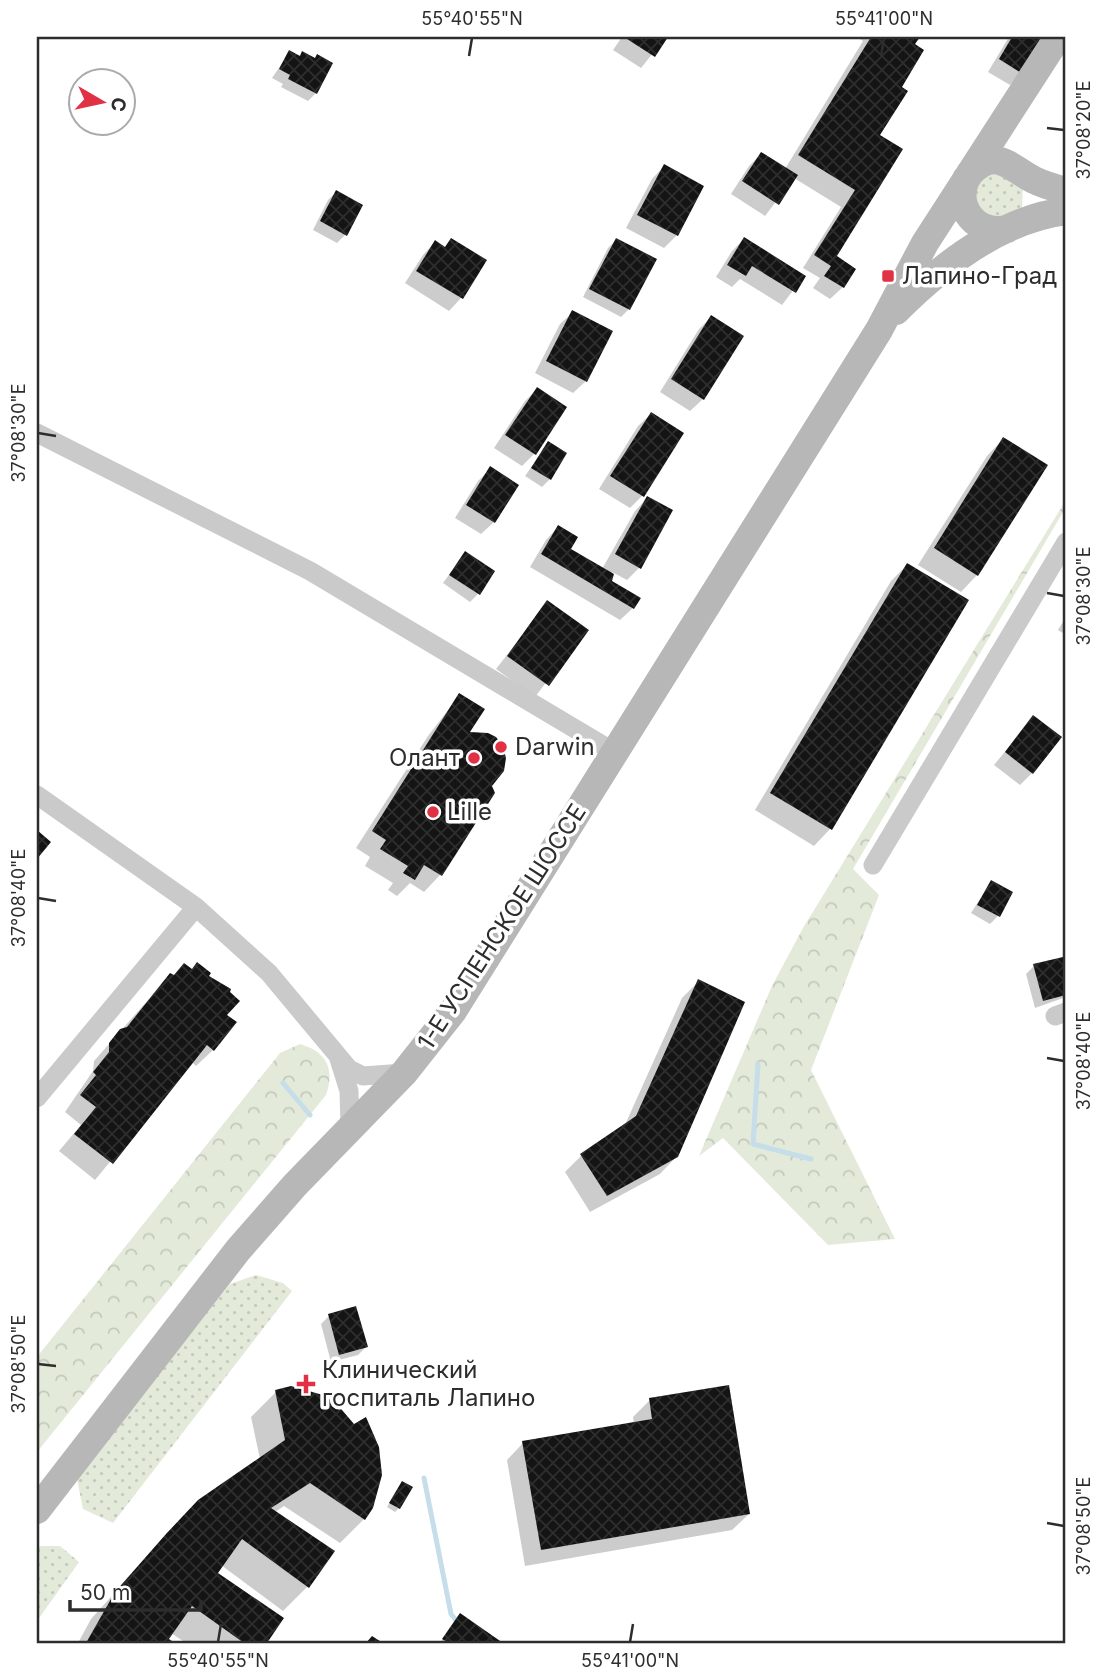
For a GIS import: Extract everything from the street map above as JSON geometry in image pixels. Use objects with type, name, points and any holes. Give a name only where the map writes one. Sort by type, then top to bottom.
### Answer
[{"type":"main road","name":"1-Е УСПЕНСКОЕ ШОССЕ","points":[[37,1510],[238,1250],[350,1127],[404,1073],[453,1011],[879,330],[902,282],[1058,37]]},
{"type":"main road","name":"1-Е УСПЕНСКОЕ ШОССЕ","points":[[1010,228],[1028,212],[1032,199],[1030,185],[1021,171],[1015,135],[1022,96]]},
{"type":"main road","points":[[1010,228],[987,229],[970,218],[962,199],[968,176],[980,165],[993,161],[1007,162],[1066,191]]},
{"type":"main road","name":"1-Е УСПЕНСКОЕ ШОССЕ","points":[[879,330],[912,295],[946,267],[1010,228],[1035,218],[1066,211]]},
{"type":"street","points":[[37,433],[310,571],[614,752]]},
{"type":"street","points":[[873,865],[1066,542]]},
{"type":"street","points":[[37,795],[196,907],[269,974],[339,1058],[363,1076],[404,1073]]},
{"type":"street","points":[[37,1098],[196,907]]},
{"type":"street","points":[[339,1058],[349,1091],[350,1127]]},
{"type":"green space","points":[[989,169],[1023,187],[1022,209],[1005,222],[972,209],[979,174]]},
{"type":"green space","points":[[1066,500],[1066,507],[853,869],[879,895],[811,1070],[895,1239],[828,1245],[723,1138],[699,1156],[772,986],[803,928]]},
{"type":"green space","points":[[300,1044],[317,1052],[326,1063],[330,1077],[326,1095],[37,1452],[37,1357],[280,1053]]},
{"type":"green space","points":[[256,1275],[283,1283],[292,1291],[113,1523],[83,1509],[77,1479],[88,1461],[230,1284]]},
{"type":"green space","points":[[60,1546],[79,1562],[37,1621],[37,1548]]},
{"type":"building","points":[[624,37],[668,37],[655,57]]},
{"type":"building","points":[[871,37],[920,37],[915,44],[924,50],[902,87],[908,91],[880,135],[903,149],[837,256],[856,269],[844,288],[824,276],[831,266],[814,255],[855,190],[798,155]]},
{"type":"building","points":[[1012,37],[1046,37],[1023,74],[999,59]]},
{"type":"building","points":[[289,50],[300,56],[302,51],[315,58],[317,54],[333,63],[317,94],[288,79],[290,75],[279,69]]},
{"type":"building","points":[[761,152],[798,175],[779,205],[742,181]]},
{"type":"building","points":[[664,164],[704,186],[678,236],[637,215]]},
{"type":"building","points":[[336,190],[363,205],[347,236],[320,221]]},
{"type":"building","points":[[744,237],[806,276],[796,293],[752,266],[746,276],[727,265]]},
{"type":"building","points":[[451,238],[487,260],[463,299],[416,271],[435,240],[445,247]]},
{"type":"building","points":[[616,238],[657,259],[630,310],[589,289]]},
{"type":"building","points":[[572,310],[613,331],[587,382],[546,361]]},
{"type":"building","points":[[711,315],[744,336],[704,400],[671,379]]},
{"type":"building","points":[[537,387],[567,407],[536,455],[505,435]]},
{"type":"building","points":[[651,412],[684,433],[644,497],[610,476]]},
{"type":"building","points":[[1003,437],[1048,465],[978,576],[934,548]]},
{"type":"building","points":[[548,441],[567,453],[551,480],[531,468]]},
{"type":"building","points":[[490,466],[519,485],[495,523],[466,505]]},
{"type":"building","points":[[647,496],[673,510],[641,569],[615,554]]},
{"type":"building","points":[[558,525],[578,537],[571,549],[614,574],[612,581],[641,598],[634,609],[541,554]]},
{"type":"building","points":[[465,551],[495,571],[480,595],[449,575]]},
{"type":"building","points":[[907,563],[969,600],[832,830],[770,793]]},
{"type":"building","points":[[547,600],[589,630],[549,686],[507,656]]},
{"type":"building","name":"Lille","points":[[459,693],[485,709],[470,732],[488,733],[496,737],[503,746],[506,758],[504,771],[492,786],[495,793],[442,876],[424,865],[415,880],[403,873],[408,866],[380,849],[386,840],[372,831]]},
{"type":"building","points":[[1033,715],[1062,737],[1033,774],[1005,752]]},
{"type":"building","points":[[37,830],[51,842],[37,859]]},
{"type":"building","points":[[991,880],[1013,892],[1000,917],[977,905]]},
{"type":"building","points":[[1063,957],[1066,995],[1043,1001],[1033,964]]},
{"type":"building","points":[[197,962],[211,973],[209,976],[231,989],[230,992],[240,1001],[227,1015],[237,1022],[214,1051],[207,1045],[113,1164],[74,1134],[96,1107],[80,1095],[96,1075],[93,1072],[109,1052],[109,1043],[120,1029],[127,1027],[170,973],[174,975],[184,963],[192,969]]},
{"type":"building","points":[[698,979],[745,1002],[678,1157],[607,1196],[580,1154],[636,1116]]},
{"type":"building","points":[[356,1306],[368,1347],[339,1355],[328,1314]]},
{"type":"building","points":[[729,1385],[750,1514],[541,1550],[522,1441],[652,1419],[649,1398]]},
{"type":"building","points":[[291,1386],[323,1395],[336,1403],[354,1424],[366,1417],[379,1447],[382,1475],[373,1508],[365,1520],[310,1483],[271,1508],[335,1551],[309,1588],[242,1539],[218,1573],[284,1618],[267,1643],[244,1643],[192,1606],[169,1639],[175,1643],[86,1643],[115,1592],[198,1500],[285,1440],[275,1390]]},
{"type":"building","points":[[402,1481],[413,1487],[400,1509],[389,1503]]},
{"type":"building","points":[[460,1613],[503,1643],[449,1643],[442,1639]]},
{"type":"building","points":[[372,1636],[383,1643],[366,1643]]},
{"type":"waterway","points":[[758,1064],[753,1144],[811,1159]]},
{"type":"waterway","points":[[283,1083],[310,1115]]},
{"type":"waterway","points":[[424,1478],[451,1614],[459,1624]]},
{"type":"place","name":"Лапино-Град","points":[[888,276]]},
{"type":"place","name":"Darwin","points":[[501,747]]},
{"type":"place","name":"Олант","points":[[474,758]]},
{"type":"place","name":"Lille","points":[[433,812]]},
{"type":"place","name":"Клинический госпиталь Лапино","points":[[306,1384]]}]
